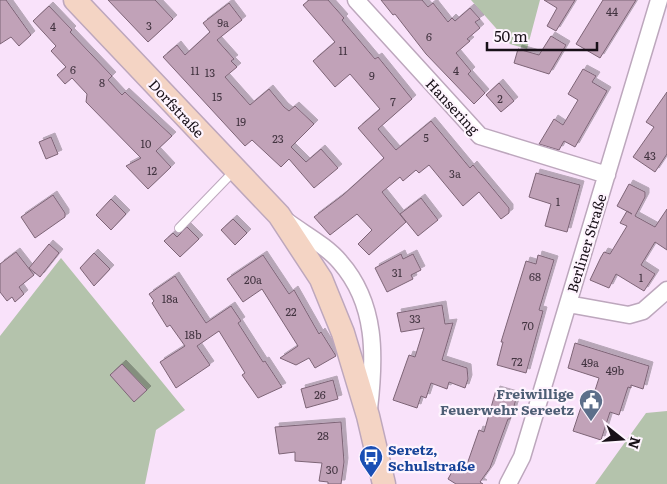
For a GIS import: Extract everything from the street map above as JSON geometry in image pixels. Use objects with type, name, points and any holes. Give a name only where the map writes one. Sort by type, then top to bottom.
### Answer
[{"type":"main road","name":"Dorfstraße","points":[[75,0],[279,215],[320,278],[343,333],[368,416],[384,484]]},
{"type":"street","name":"Hansering","points":[[356,0],[480,136],[607,175]]},
{"type":"street","name":"Berliner Straße","points":[[508,484],[522,457],[659,0]]},
{"type":"street","name":"Dorfstraße","points":[[279,215],[340,261],[360,294],[371,328],[374,363],[368,416]]},
{"type":"street","points":[[568,304],[629,315],[643,311],[667,290]]},
{"type":"lane","points":[[179,228],[236,170]]},
{"type":"green space","points":[[471,0],[540,0],[527,49],[510,44]]},
{"type":"green space","points":[[61,258],[185,410],[156,430],[145,484],[0,484],[0,336]]},
{"type":"green space","points":[[667,411],[667,484],[595,484],[646,413]]},
{"type":"building","points":[[0,0],[6,0],[31,35],[19,46],[11,37],[0,44]]},
{"type":"building","points":[[108,0],[155,0],[173,19],[148,42]]},
{"type":"building","points":[[309,0],[328,0],[344,18],[342,20],[375,59],[378,57],[412,99],[378,129],[396,150],[431,121],[470,168],[473,165],[509,208],[509,213],[501,219],[479,192],[463,206],[429,165],[419,173],[416,170],[403,181],[400,177],[382,192],[406,222],[369,255],[358,244],[372,230],[357,214],[330,235],[314,217],[343,195],[384,158],[358,128],[380,109],[350,74],[335,87],[313,61],[335,42],[303,5]]},
{"type":"building","points":[[381,0],[422,0],[428,7],[433,3],[448,22],[452,18],[455,21],[470,8],[480,19],[475,22],[480,28],[467,39],[470,41],[456,53],[471,71],[468,74],[485,93],[474,104],[426,54],[395,14],[393,15]]},
{"type":"building","points":[[544,0],[575,0],[556,31],[547,26],[557,8]]},
{"type":"building","points":[[603,0],[636,0],[600,58],[576,44]]},
{"type":"building","points":[[229,3],[242,20],[217,40],[234,59],[231,61],[237,67],[225,77],[250,105],[269,89],[289,111],[295,106],[314,124],[291,147],[306,162],[321,149],[338,168],[314,188],[289,159],[281,167],[252,140],[245,146],[163,57],[177,45],[185,55],[210,32],[203,23]]},
{"type":"building","points":[[49,6],[72,30],[70,32],[112,76],[108,80],[122,95],[125,92],[172,136],[156,151],[171,167],[148,189],[126,166],[141,158],[86,102],[87,94],[72,78],[65,84],[57,75],[66,67],[51,51],[56,46],[33,21]]},
{"type":"building","points":[[551,36],[566,45],[549,74],[514,63],[518,49],[539,55]]},
{"type":"building","points":[[583,69],[596,76],[592,82],[607,91],[575,147],[564,141],[559,150],[539,144],[554,119],[563,125],[578,100],[568,94]]},
{"type":"building","points":[[499,83],[514,101],[501,112],[486,95]]},
{"type":"building","points":[[667,92],[667,154],[655,172],[633,157],[654,127],[646,122]]},
{"type":"building","points":[[51,137],[58,154],[46,159],[39,142]]},
{"type":"building","points":[[536,173],[580,185],[567,232],[545,226],[551,204],[529,197]]},
{"type":"building","points":[[629,184],[645,192],[645,197],[635,216],[655,227],[667,209],[667,250],[655,242],[641,265],[655,274],[644,291],[616,274],[609,288],[590,280],[604,252],[610,254],[627,226],[620,223],[627,211],[617,206]]},
{"type":"building","points":[[53,195],[65,213],[65,217],[35,238],[21,217]]},
{"type":"building","points":[[421,198],[438,220],[418,236],[400,214]]},
{"type":"building","points":[[111,199],[126,214],[111,230],[96,215]]},
{"type":"building","points":[[233,219],[247,233],[235,245],[221,230]]},
{"type":"building","points":[[187,227],[199,239],[180,257],[164,241],[173,233],[177,237]]},
{"type":"building","points":[[49,244],[59,253],[40,277],[29,268]]},
{"type":"building","points":[[16,252],[34,275],[19,287],[24,294],[15,302],[12,297],[7,301],[0,292],[0,264]]},
{"type":"building","points":[[94,253],[110,269],[94,286],[80,268]]},
{"type":"building","points":[[401,254],[403,259],[413,254],[421,270],[411,275],[413,279],[387,292],[375,268]]},
{"type":"building","points":[[263,255],[289,294],[294,290],[319,334],[321,332],[336,356],[315,368],[309,358],[296,365],[280,358],[298,346],[262,289],[243,302],[227,279]]},
{"type":"building","points":[[538,255],[554,260],[539,310],[543,311],[526,373],[497,365],[503,342],[501,342],[526,261],[536,264]]},
{"type":"building","points":[[175,276],[206,323],[231,306],[241,321],[238,323],[282,387],[258,398],[242,375],[245,373],[219,331],[197,346],[210,365],[176,388],[160,362],[185,346],[170,325],[167,327],[152,303],[154,301],[149,294]]},
{"type":"building","points":[[442,305],[445,324],[453,323],[442,360],[467,368],[468,379],[465,388],[449,382],[447,389],[431,383],[426,398],[421,396],[417,408],[393,400],[409,355],[415,357],[424,328],[401,332],[397,313]]},
{"type":"building","points":[[575,343],[649,366],[643,389],[631,385],[631,388],[628,387],[619,415],[610,412],[601,440],[573,431],[582,404],[590,406],[599,378],[568,368]]},
{"type":"building","points":[[122,364],[147,390],[134,402],[110,375]]},
{"type":"building","points":[[333,380],[338,399],[306,408],[301,389]]},
{"type":"building","points":[[496,390],[517,396],[510,419],[508,419],[490,468],[480,482],[483,484],[456,484],[448,479],[454,468],[464,473],[479,430],[484,432]]},
{"type":"building","points":[[341,422],[344,462],[341,484],[328,484],[328,482],[319,481],[322,463],[295,461],[295,452],[279,454],[275,427]]},
{"type":"place","name":"Freiwillige Feuerwehr Sereetz","points":[[591,422]]},
{"type":"place","name":"Seretz, Schulstraße","points":[[371,478]]}]
